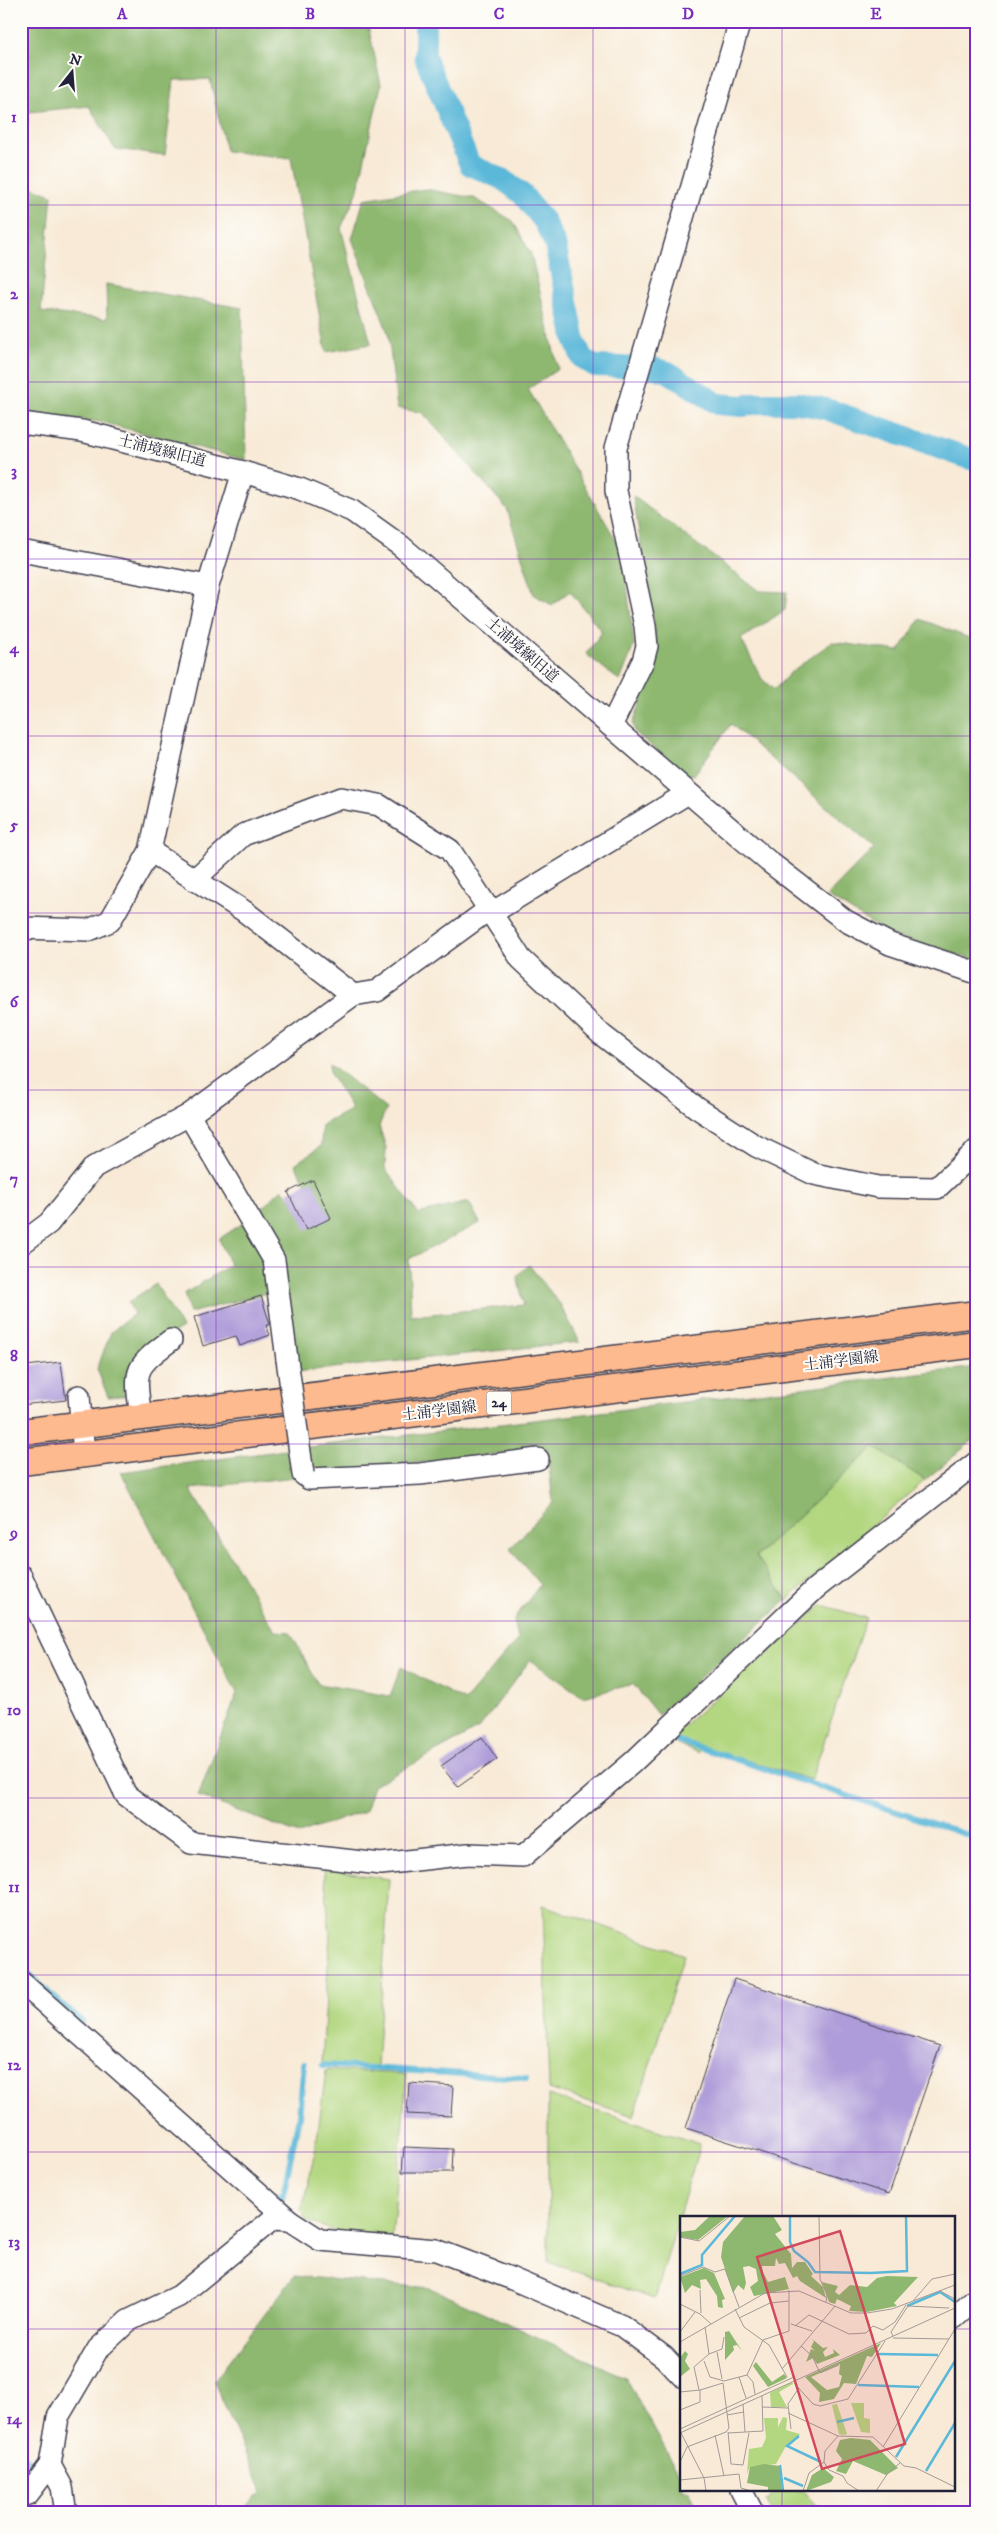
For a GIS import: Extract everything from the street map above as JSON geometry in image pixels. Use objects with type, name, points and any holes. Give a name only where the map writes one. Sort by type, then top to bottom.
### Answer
[{"type":"main road","name":"土浦学園線","points":[[21,1432],[977,1314]]},
{"type":"main road","name":"土浦学園線","points":[[21,1462],[977,1344]]},
{"type":"street","points":[[611,726],[643,661],[647,646],[645,626],[616,491],[616,448],[740,21]]},
{"type":"street","name":"土浦境線旧道","points":[[21,423],[82,430],[243,472],[326,500],[352,511],[377,527],[768,861],[846,921],[890,944],[977,973]]},
{"type":"street","points":[[21,928],[89,930],[110,921],[150,851],[208,586],[243,472]]},
{"type":"street","points":[[21,551],[208,586]]},
{"type":"street","points":[[21,1244],[49,1223],[94,1167],[189,1115],[354,995],[378,991],[488,910],[500,908],[688,793]]},
{"type":"street","points":[[194,880],[242,835],[341,798],[379,805],[450,850],[521,959],[602,1035],[697,1108],[756,1146],[814,1174],[878,1187],[937,1188],[977,1150]]},
{"type":"street","points":[[150,851],[244,912],[354,995]]},
{"type":"street","points":[[189,1115],[274,1260],[303,1474],[308,1479],[420,1474],[538,1459]]},
{"type":"street","points":[[141,1418],[139,1370],[144,1360],[172,1340]]},
{"type":"street","points":[[79,1396],[84,1454]]},
{"type":"street","points":[[21,1576],[126,1795],[191,1843],[381,1864],[468,1854],[523,1856],[632,1763],[816,1588],[977,1462]]},
{"type":"street","points":[[21,1982],[289,2220],[320,2240],[436,2250],[510,2278],[622,2326],[664,2357],[680,2374]]},
{"type":"street","points":[[21,2496],[28,2494],[50,2465],[58,2417],[98,2348],[128,2321],[179,2296],[273,2219],[289,2220]]},
{"type":"street","points":[[956,2316],[977,2298]]},
{"type":"street","points":[[50,2465],[62,2487],[66,2513]]},
{"type":"green space","points":[[21,21],[367,21],[381,85],[357,193],[341,228],[371,344],[326,352],[291,158],[226,151],[210,79],[174,80],[165,155],[115,149],[89,106],[29,112],[21,182]]},
{"type":"green space","points":[[21,183],[52,195],[41,312],[107,319],[106,284],[242,308],[246,460],[101,422],[21,412]]},
{"type":"green space","points":[[425,189],[474,198],[513,221],[531,254],[558,369],[528,389],[623,552],[634,645],[620,681],[586,654],[602,632],[570,591],[552,605],[534,595],[507,509],[423,413],[397,408],[388,333],[352,239],[364,199]]},
{"type":"green space","points":[[633,496],[759,591],[787,592],[785,610],[741,639],[762,679],[774,690],[791,672],[832,642],[899,651],[920,619],[977,641],[977,960],[890,935],[827,896],[874,848],[731,724],[694,775],[684,774],[635,732],[633,724],[656,658],[655,631]]},
{"type":"green space","points":[[329,1063],[386,1109],[379,1126],[386,1148],[385,1168],[418,1214],[469,1202],[480,1223],[409,1259],[411,1316],[524,1305],[517,1276],[529,1265],[560,1304],[580,1342],[295,1372],[282,1289],[190,1313],[184,1294],[230,1265],[219,1239],[252,1217],[282,1189],[312,1222],[324,1217],[295,1164],[321,1146],[322,1125],[352,1109],[330,1074]]},
{"type":"green space","points":[[156,1284],[182,1328],[150,1346],[131,1395],[108,1397],[97,1369],[111,1332],[134,1314],[128,1302]]},
{"type":"green space","points":[[977,1367],[977,1437],[925,1480],[874,1447],[756,1556],[787,1600],[658,1715],[633,1684],[583,1697],[530,1660],[479,1728],[373,1786],[365,1811],[299,1834],[198,1796],[237,1693],[121,1472],[309,1447]],"holes":[[[547,1448],[553,1502],[510,1549],[540,1585],[514,1619],[518,1639],[465,1701],[401,1667],[390,1696],[318,1684],[290,1632],[275,1631],[190,1489]]]},
{"type":"green space","points":[[875,1446],[925,1480],[787,1600],[756,1556]]},
{"type":"green space","points":[[822,1605],[866,1618],[811,1780],[703,1747],[698,1753],[668,1739]]},
{"type":"green space","points":[[324,1869],[389,1879],[377,2067],[322,2063],[330,1934]]},
{"type":"green space","points":[[543,1905],[684,1955],[634,2116],[549,2089]]},
{"type":"green space","points":[[326,2070],[407,2074],[392,2237],[350,2236],[306,2221],[302,2210],[316,2147]]},
{"type":"green space","points":[[548,2095],[700,2144],[655,2299],[548,2262]]},
{"type":"green space","points":[[294,2276],[430,2288],[625,2377],[680,2475],[680,2492],[689,2492],[701,2513],[238,2513],[262,2491],[214,2381]]},
{"type":"green space","points":[[777,2492],[805,2492],[824,2513],[772,2513],[766,2502]]},
{"type":"building","points":[[313,1180],[331,1218],[306,1230],[288,1192]]},
{"type":"building","points":[[261,1296],[270,1324],[266,1326],[270,1335],[240,1346],[236,1336],[203,1346],[194,1317]]},
{"type":"building","points":[[61,1362],[66,1400],[21,1405],[21,1375],[28,1374],[26,1366]]},
{"type":"building","points":[[482,1737],[497,1759],[458,1787],[441,1766]]},
{"type":"building","points":[[734,1979],[940,2046],[889,2194],[686,2128]]},
{"type":"building","points":[[409,2083],[453,2086],[451,2116],[407,2114]]},
{"type":"building","points":[[404,2147],[453,2149],[452,2172],[402,2172]]},
{"type":"waterway","points":[[425,21],[425,57],[470,165],[502,179],[522,194],[544,221],[555,244],[575,341],[582,358],[595,366],[654,368],[668,372],[718,404],[743,406],[758,403],[797,403],[826,409],[977,461]]},
{"type":"waterway","points":[[673,1739],[977,1838]]},
{"type":"waterway","points":[[21,1968],[82,2022]]},
{"type":"waterway","points":[[276,2195],[282,2200],[299,2116],[304,2063]]},
{"type":"waterway","points":[[323,2065],[526,2078]]},
{"type":"waterway","points":[[21,2454],[34,2466]]}]
